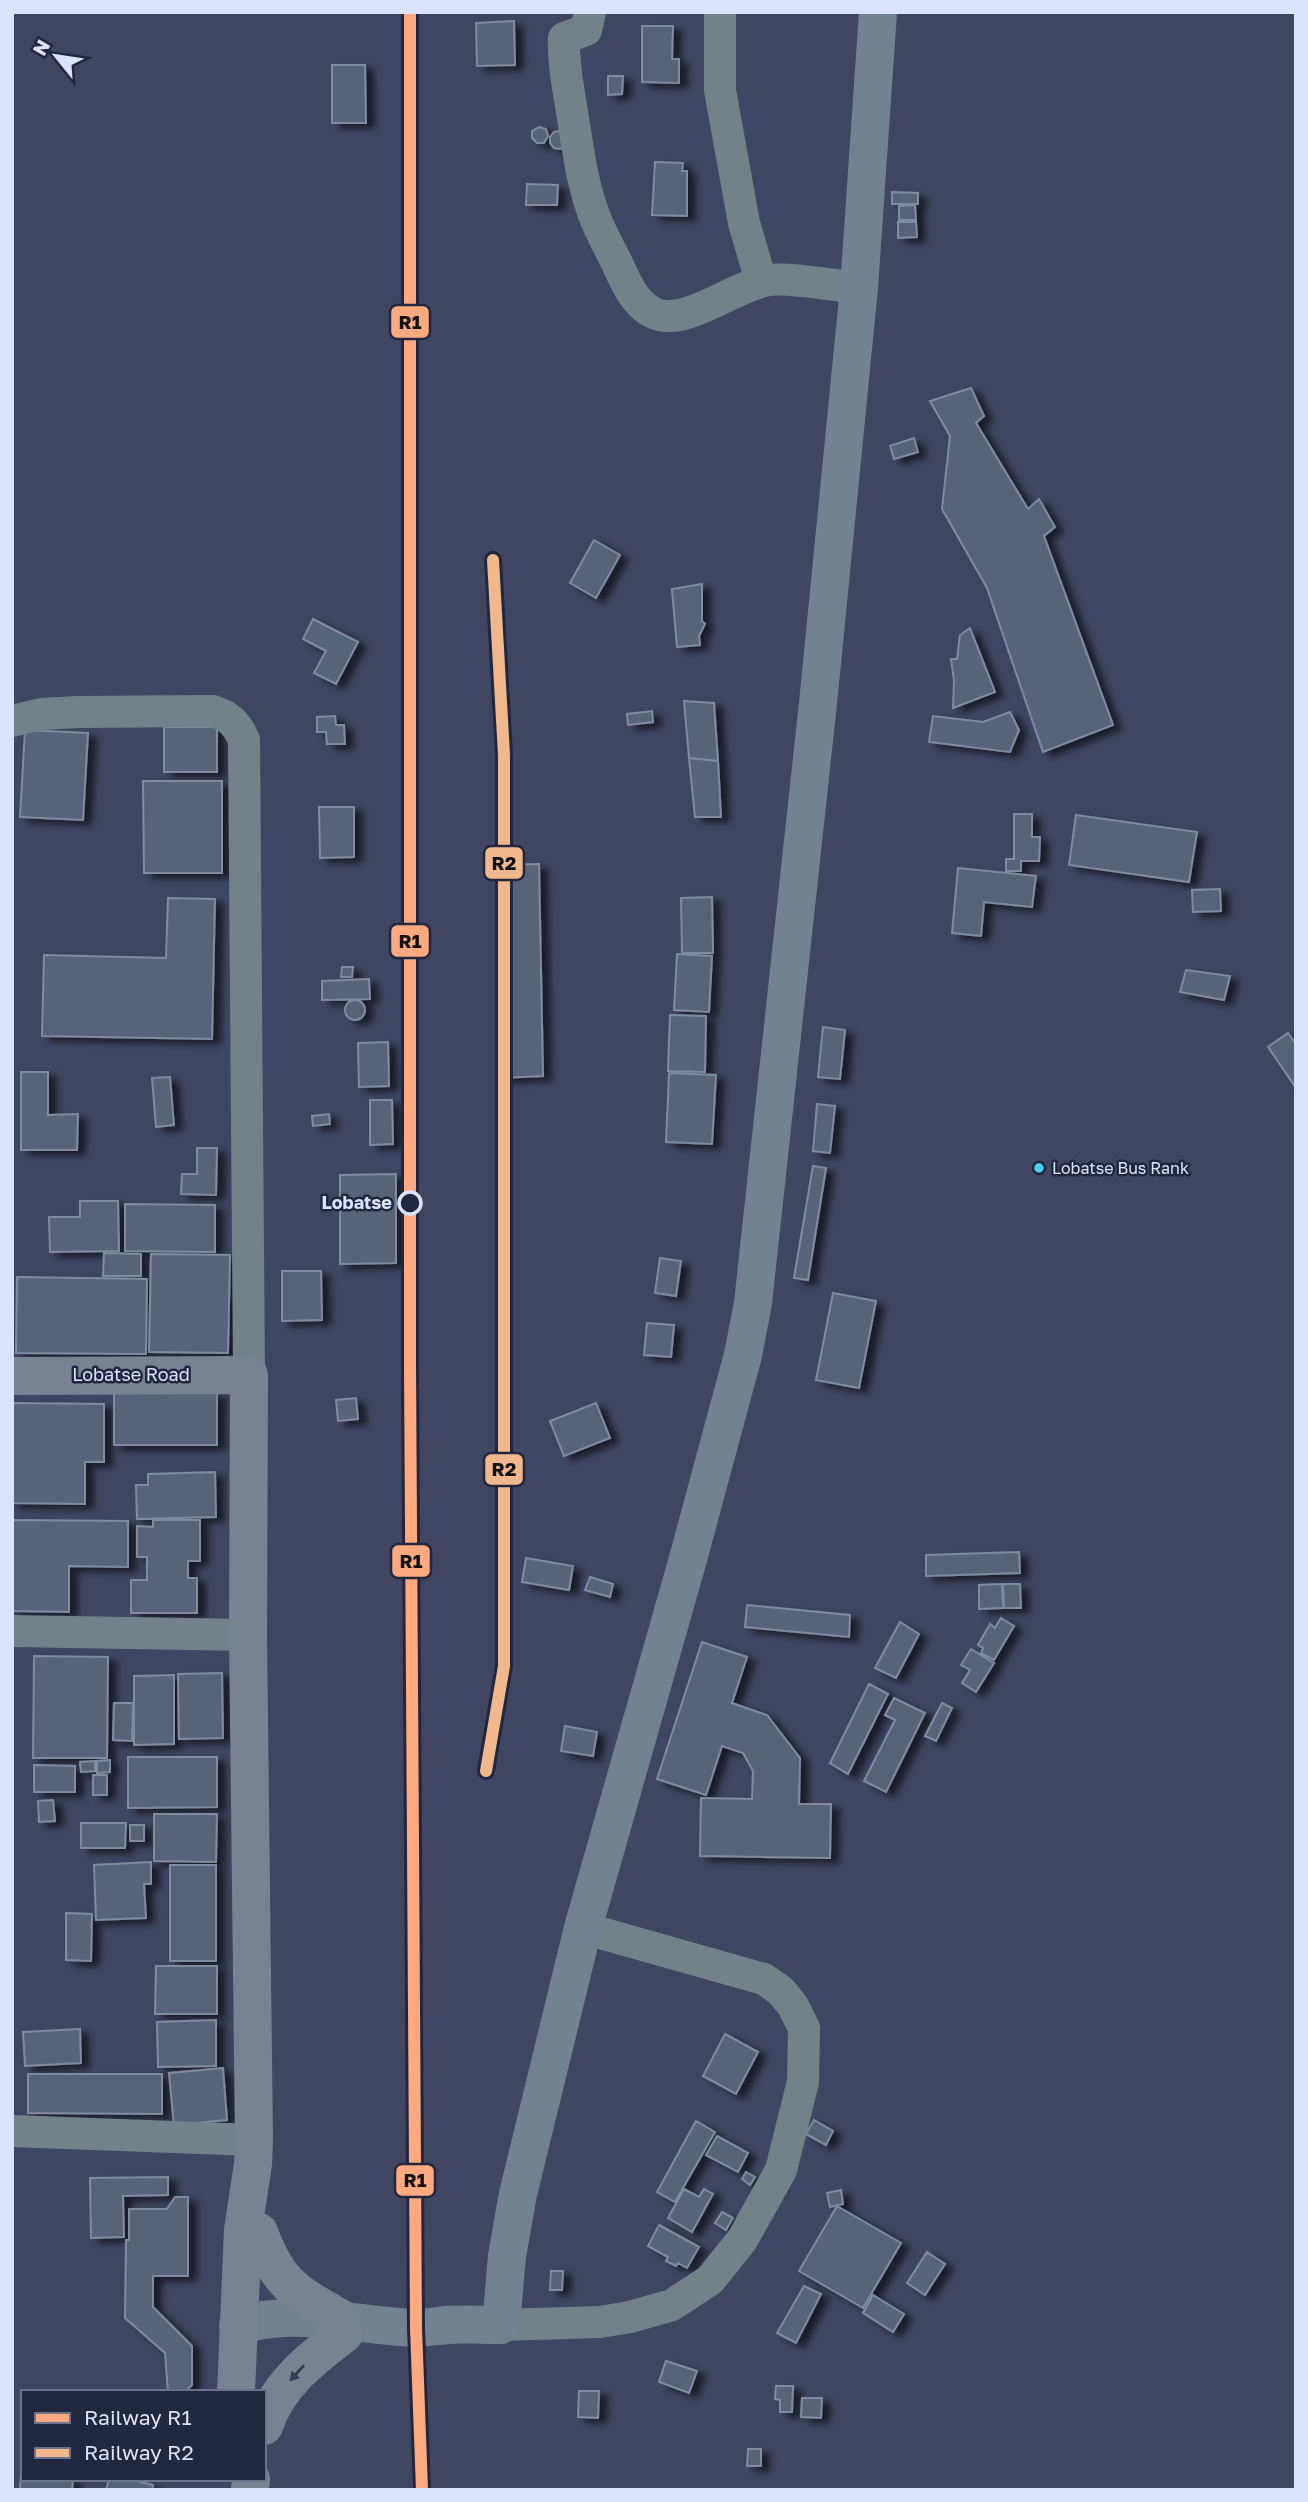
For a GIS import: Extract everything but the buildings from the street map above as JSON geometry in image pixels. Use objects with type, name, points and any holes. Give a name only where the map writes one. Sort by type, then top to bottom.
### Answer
[{"type":"highway","name":"Lobatse Road","points":[[12,1376],[249,1375]]},
{"type":"highway","points":[[237,2390],[253,2327],[258,2232],[253,2152],[248,1635],[249,1375]]},
{"type":"highway","points":[[253,2152],[243,2230],[257,2390]]},
{"type":"highway","points":[[258,2232],[267,2254],[290,2288],[351,2326],[297,2371],[279,2394],[266,2422]]},
{"type":"main road","points":[[253,2327],[416,2328],[500,2325],[507,2256],[518,2194],[583,1928],[698,1524],[743,1356],[753,1303],[771,1155],[859,288],[878,12]]},
{"type":"street","points":[[590,12],[586,30],[564,38],[564,58],[589,198],[596,221],[637,301],[661,315],[679,314],[761,281],[774,279],[859,288]]},
{"type":"street","points":[[720,12],[720,90],[744,223],[761,281]]},
{"type":"street","points":[[12,721],[54,713],[213,711],[231,720],[239,729],[243,740],[249,1375]]},
{"type":"street","points":[[12,1631],[248,1635]]},
{"type":"street","points":[[500,2325],[600,2322],[630,2317],[672,2305],[710,2280],[742,2240],[781,2169],[803,2082],[804,2028],[793,2006],[773,1985],[764,1979],[583,1928]]},
{"type":"street","points":[[12,2131],[253,2152]]},
{"type":"rail line","name":"R1","points":[[410,12],[410,1366],[416,2328],[422,2490]]},
{"type":"rail line","name":"R2","points":[[486,1771],[504,1666],[504,755],[493,560]]},
{"type":"place","name":"Lobatse Bus Rank","points":[[1039,1168]]},
{"type":"place","name":"Lobatse","points":[[410,1203]]}]
